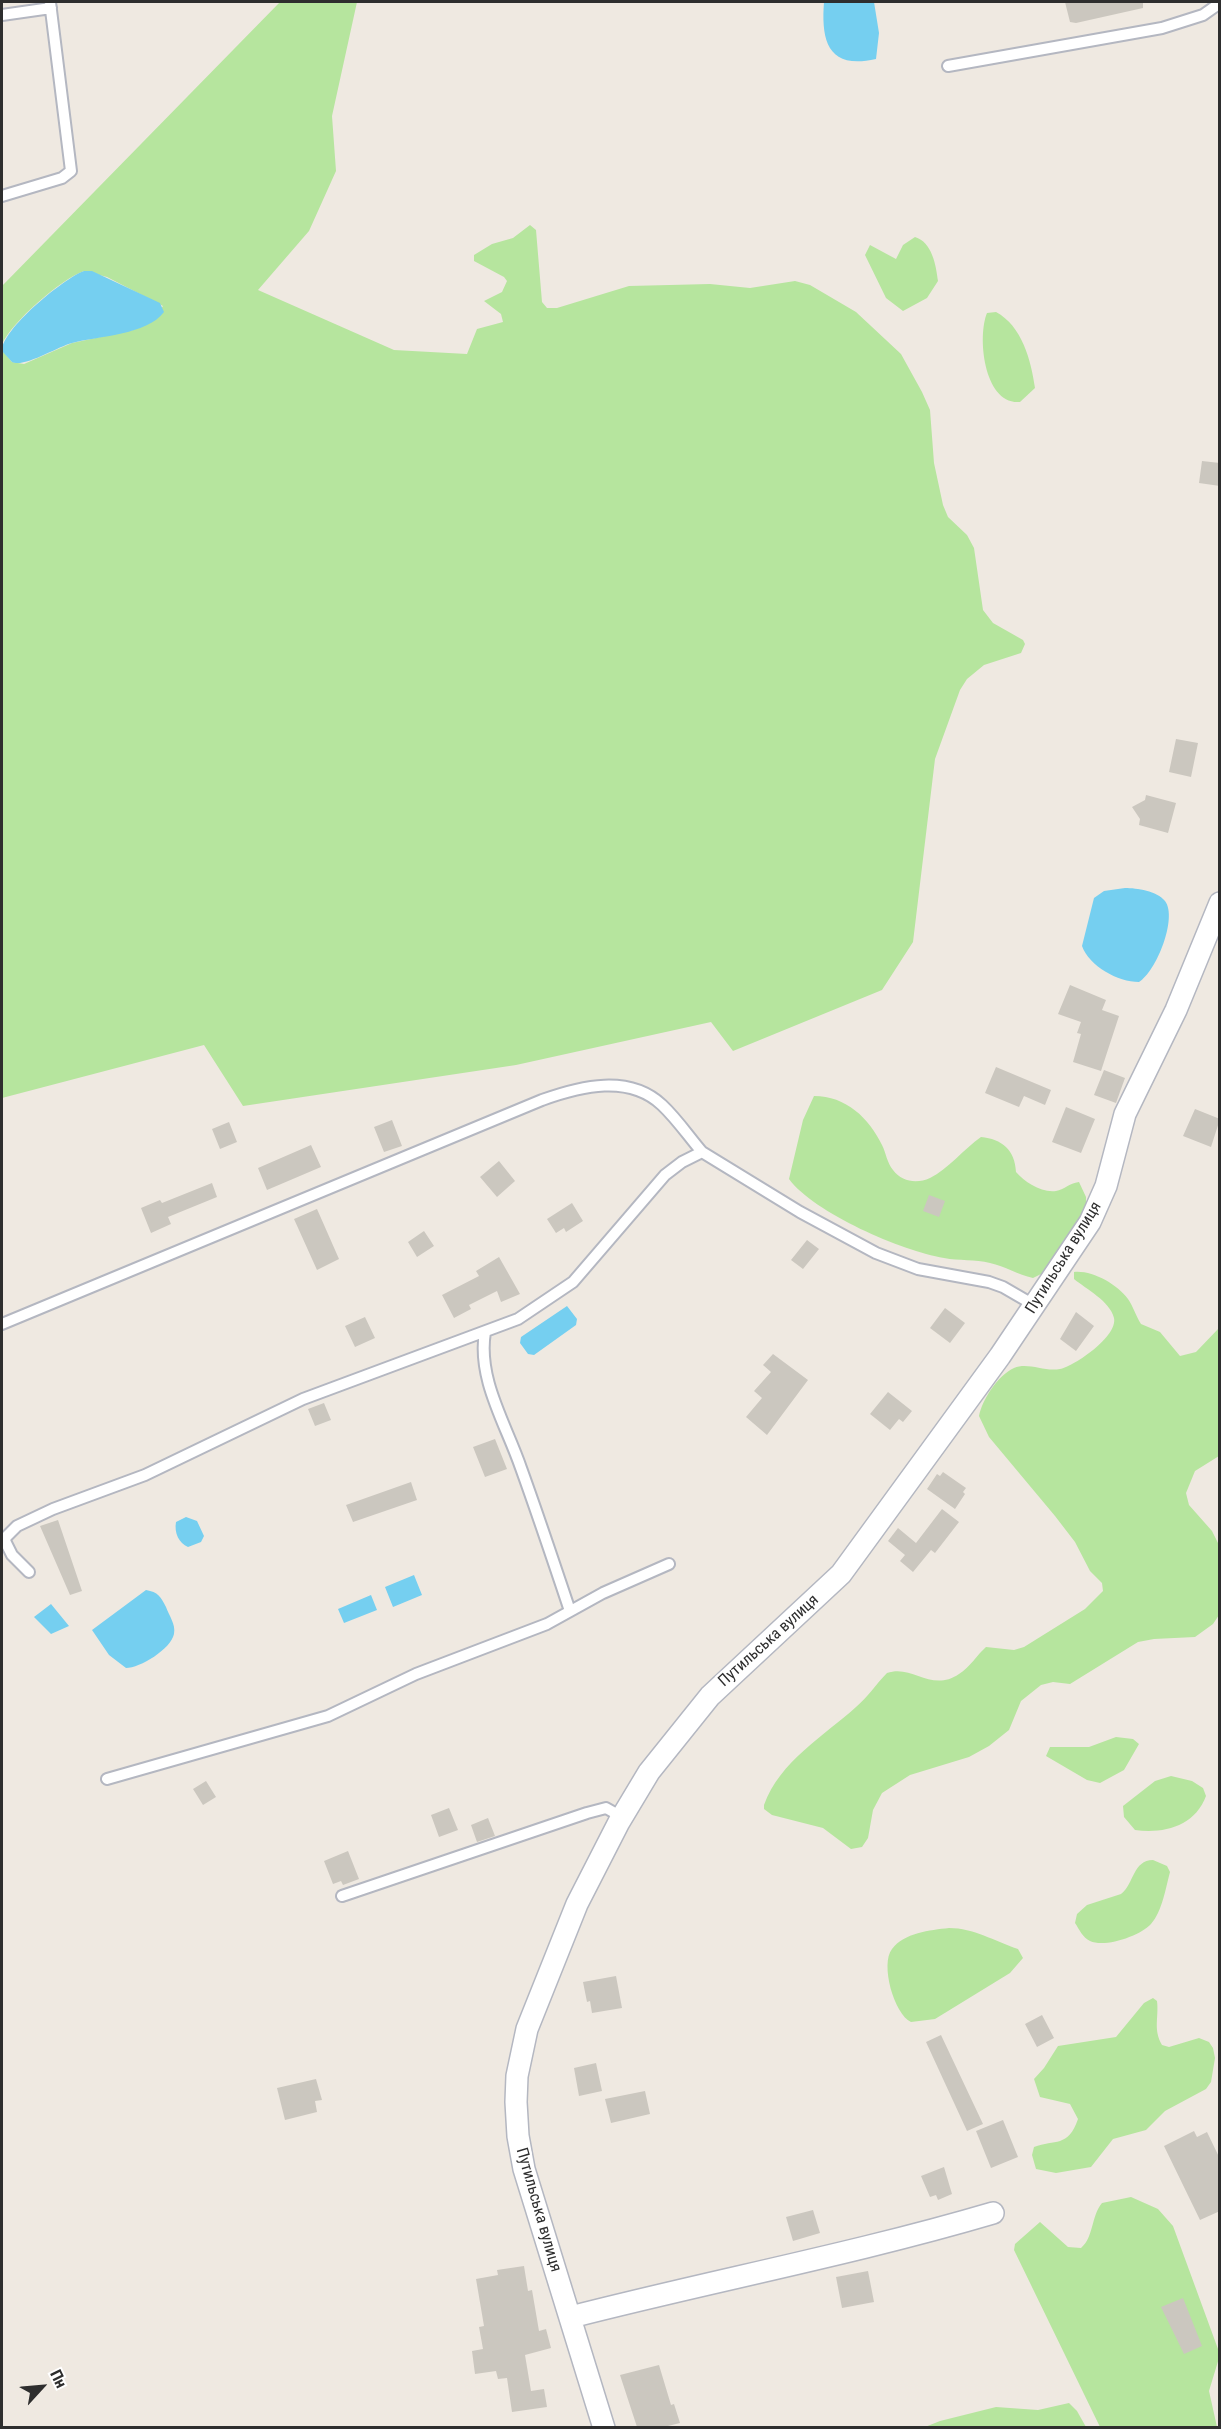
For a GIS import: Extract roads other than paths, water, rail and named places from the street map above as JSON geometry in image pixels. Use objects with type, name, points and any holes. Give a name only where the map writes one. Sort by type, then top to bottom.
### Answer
[{"type":"street","name":"Путильська вулиця","points":[[604,2427],[520,2151],[516,2120],[517,2076],[527,2029],[550,1966],[577,1904],[622,1817],[650,1772],[710,1696],[841,1574],[1000,1356],[1095,1213],[1106,1186],[1125,1114],[1176,1010],[1220,903]]},
{"type":"street","points":[[571,2317],[733,2277],[862,2249],[993,2213]]},
{"type":"lane","points":[[948,66],[1162,28],[1203,15],[1220,3]]},
{"type":"lane","points":[[2,15],[50,5],[57,70],[72,162],[71,171],[62,178],[2,196]]},
{"type":"lane","points":[[2,1324],[542,1100],[577,1089],[608,1085],[626,1087],[649,1095],[669,1112],[702,1152],[800,1212],[876,1253],[918,1269],[1003,1287],[1034,1305]]},
{"type":"lane","points":[[29,1572],[12,1555],[5,1541],[10,1532],[27,1520],[145,1474],[303,1399],[453,1341],[486,1332],[518,1319],[566,1288],[665,1175],[682,1162],[702,1152]]},
{"type":"lane","points":[[486,1332],[483,1355],[490,1387],[515,1451],[570,1611]]},
{"type":"lane","points":[[107,1779],[328,1716],[416,1674],[530,1631],[669,1564]]},
{"type":"lane","points":[[342,1896],[588,1812],[606,1809],[622,1817]]},
{"type":"water","points":[[824,2],[874,2],[879,33],[876,59],[847,60],[838,56],[831,49],[824,29]]},
{"type":"water","points":[[84,271],[92,271],[160,303],[164,312],[146,326],[134,330],[72,343],[24,362],[12,362],[2,351],[4,342],[22,318],[49,294]]},
{"type":"water","points":[[1125,888],[1152,892],[1165,901],[1168,909],[1169,919],[1163,944],[1152,968],[1139,982],[1122,979],[1105,972],[1091,960],[1082,946],[1094,898],[1104,891]]},
{"type":"water","points":[[567,1306],[577,1319],[576,1325],[534,1355],[528,1354],[520,1343],[521,1337]]},
{"type":"water","points":[[186,1517],[197,1521],[204,1536],[201,1542],[188,1547],[180,1540],[176,1530],[176,1522]]},
{"type":"water","points":[[414,1575],[422,1595],[393,1607],[385,1587]]},
{"type":"water","points":[[146,1590],[156,1594],[162,1600],[173,1623],[174,1634],[167,1646],[154,1657],[139,1665],[126,1668],[109,1655],[92,1630]]},
{"type":"water","points":[[371,1595],[377,1610],[344,1623],[338,1609]]},
{"type":"water","points":[[51,1604],[69,1626],[51,1634],[34,1617]]}]
